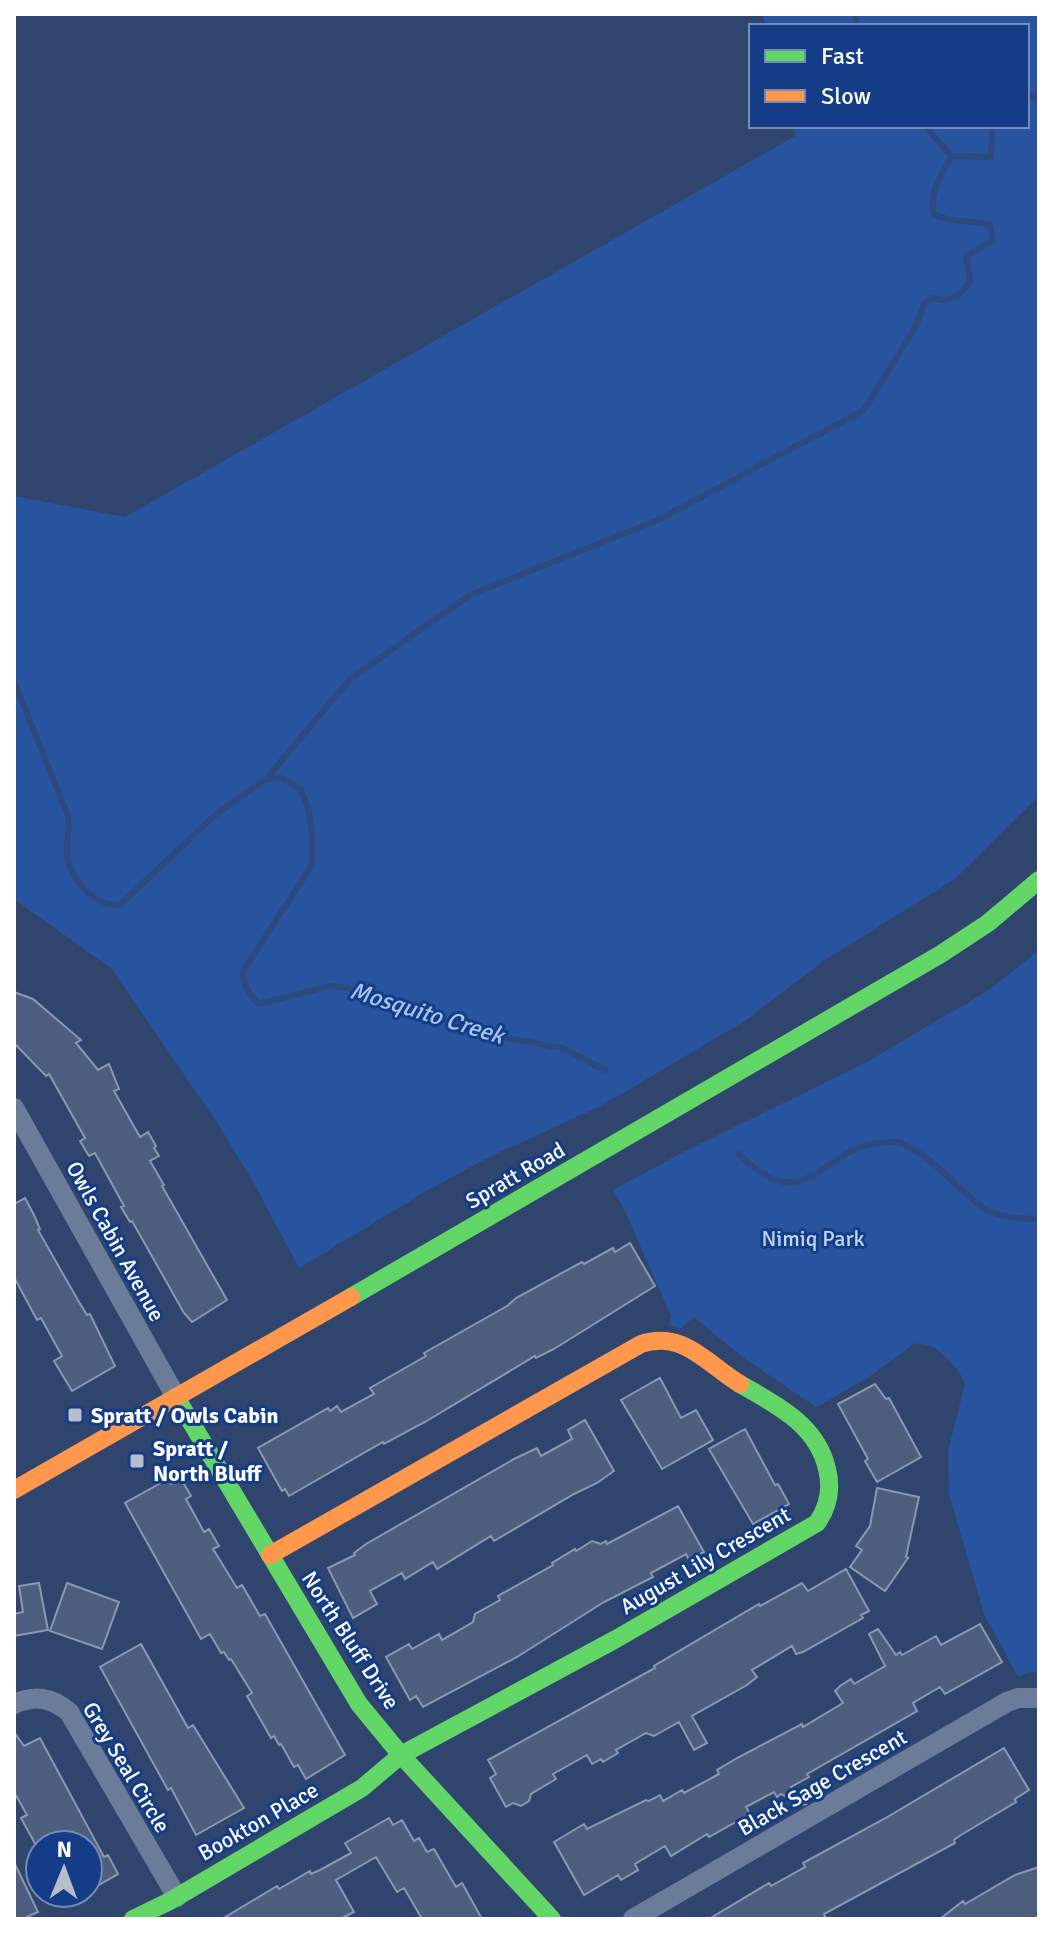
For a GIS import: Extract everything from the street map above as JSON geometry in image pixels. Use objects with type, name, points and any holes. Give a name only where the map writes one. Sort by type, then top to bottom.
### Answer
[{"type":"street","name":"Spratt Road","points":[[14,1490],[941,954],[988,923],[1034,884],[1039,870]]},
{"type":"street","name":"Owls Cabin Avenue","points":[[14,1108],[176,1397]]},
{"type":"street","name":"August Lily Crescent","points":[[270,1555],[631,1348],[650,1341],[675,1340],[726,1376],[795,1416],[818,1441],[827,1463],[830,1486],[825,1512],[817,1523],[616,1639],[401,1755]]},
{"type":"street","name":"North Bluff Drive","points":[[176,1397],[359,1704],[401,1755],[552,1919]]},
{"type":"street","name":"Grey Seal Circle","points":[[14,1704],[39,1697],[59,1704],[69,1712],[177,1897]]},
{"type":"street","name":"Black Sage Crescent","points":[[633,1919],[1007,1702],[1018,1698],[1039,1698]]},
{"type":"street","name":"Bookton Place","points":[[133,1919],[177,1897],[362,1788],[401,1755]]},
{"type":"green space","points":[[762,14],[1039,14],[1039,796],[955,879],[822,962],[745,1021],[601,1106],[487,1158],[430,1189],[299,1268],[218,1124],[111,968],[14,899],[14,496],[125,517],[795,136],[793,128],[1029,128],[1029,24],[765,24]]},
{"type":"green space","name":"Nimiq Park","points":[[1039,950],[1039,1672],[1018,1677],[984,1614],[949,1494],[948,1451],[965,1384],[952,1363],[929,1346],[914,1344],[866,1379],[816,1407],[741,1356],[694,1317],[679,1329],[669,1325],[671,1316],[613,1190],[685,1151],[865,1063],[989,990]]},
{"type":"building","points":[[14,992],[33,999],[81,1040],[76,1043],[98,1070],[109,1064],[119,1089],[114,1091],[140,1137],[148,1132],[156,1146],[154,1148],[159,1156],[150,1161],[227,1300],[192,1322],[121,1207],[124,1206],[95,1153],[89,1156],[80,1141],[85,1138],[49,1074],[46,1076],[14,1043]]},
{"type":"building","points":[[25,1198],[38,1230],[87,1315],[90,1314],[115,1366],[72,1391],[54,1361],[62,1356],[41,1318],[37,1320],[14,1277],[14,1204]]},
{"type":"building","points":[[630,1243],[655,1286],[554,1349],[535,1356],[425,1422],[383,1442],[289,1496],[285,1489],[282,1491],[258,1448],[328,1408],[330,1411],[337,1406],[341,1412],[374,1394],[370,1388],[516,1298],[582,1262],[584,1264],[613,1248],[615,1252]]},
{"type":"building","points":[[660,1378],[681,1418],[696,1410],[713,1440],[662,1469],[621,1400]]},
{"type":"building","points":[[875,1384],[886,1399],[889,1398],[921,1457],[877,1482],[838,1404]]},
{"type":"building","points":[[585,1420],[614,1471],[494,1541],[491,1536],[437,1569],[433,1562],[405,1579],[402,1573],[370,1591],[377,1604],[353,1618],[328,1568],[355,1555],[366,1544],[514,1459],[537,1448],[541,1456],[572,1439],[568,1430]]},
{"type":"building","points":[[745,1429],[775,1485],[778,1484],[789,1504],[753,1524],[709,1449]]},
{"type":"building","points":[[168,1479],[171,1484],[181,1479],[191,1496],[186,1499],[204,1532],[209,1529],[219,1546],[213,1549],[237,1588],[242,1585],[260,1616],[265,1614],[345,1755],[306,1779],[298,1765],[294,1767],[281,1744],[274,1736],[271,1738],[247,1696],[252,1693],[231,1659],[224,1652],[221,1653],[210,1634],[201,1639],[125,1503]]},
{"type":"building","points":[[877,1488],[919,1497],[908,1558],[885,1591],[850,1567],[862,1550],[856,1546],[870,1526]]},
{"type":"building","points":[[678,1506],[704,1552],[689,1560],[686,1554],[651,1573],[653,1577],[604,1602],[517,1657],[423,1707],[416,1696],[410,1700],[386,1657],[409,1644],[412,1649],[439,1634],[442,1640],[473,1622],[475,1614],[500,1600],[498,1596],[575,1549],[592,1541],[601,1544],[606,1541],[607,1544]]},
{"type":"building","points":[[846,1569],[869,1611],[861,1615],[863,1618],[803,1652],[796,1654],[792,1646],[752,1670],[757,1677],[747,1685],[692,1716],[707,1743],[694,1750],[679,1722],[654,1736],[646,1733],[616,1750],[618,1753],[603,1762],[601,1759],[592,1764],[587,1755],[553,1774],[556,1779],[531,1794],[529,1801],[521,1806],[513,1803],[506,1807],[490,1778],[496,1774],[488,1760],[655,1668],[759,1604],[802,1583],[808,1591]]},
{"type":"building","points":[[39,1583],[48,1630],[14,1636],[14,1614],[23,1612],[19,1586]]},
{"type":"building","points":[[67,1583],[119,1602],[102,1649],[50,1631]]},
{"type":"building","points":[[980,1624],[1002,1662],[945,1694],[940,1687],[913,1703],[917,1711],[807,1774],[809,1777],[791,1787],[806,1804],[781,1794],[777,1797],[774,1792],[746,1807],[750,1814],[709,1837],[707,1834],[671,1856],[665,1846],[635,1864],[638,1870],[621,1880],[618,1875],[584,1895],[554,1842],[584,1824],[587,1829],[646,1800],[660,1795],[663,1801],[682,1790],[684,1793],[719,1774],[717,1770],[737,1758],[802,1724],[803,1727],[843,1703],[835,1691],[840,1686],[851,1679],[854,1684],[885,1666],[869,1634],[878,1629],[896,1655],[900,1652],[902,1655],[936,1636],[941,1645]]},
{"type":"building","points":[[141,1644],[188,1728],[193,1725],[244,1808],[196,1835],[100,1667]]},
{"type":"building","points":[[14,1732],[24,1746],[40,1738],[89,1829],[27,1829],[21,1818],[27,1815],[14,1792]]},
{"type":"building","points":[[1004,1748],[1029,1790],[1015,1799],[1016,1802],[954,1840],[955,1843],[824,1914],[826,1919],[709,1919],[769,1883],[771,1886],[805,1867],[803,1863]]},
{"type":"building","points":[[389,1818],[393,1825],[402,1820],[414,1841],[419,1838],[427,1852],[434,1849],[456,1887],[462,1883],[482,1919],[422,1919],[404,1888],[397,1892],[376,1857],[336,1880],[354,1912],[340,1919],[222,1919],[277,1886],[279,1889],[351,1853],[345,1843]]},
{"type":"building","points":[[108,1855],[118,1874],[104,1882],[104,1857]]},
{"type":"building","points":[[14,1862],[24,1883],[24,1909],[37,1909],[38,1912],[23,1919],[14,1919]]},
{"type":"building","points":[[1039,1867],[1039,1919],[940,1919],[963,1901],[965,1904],[1015,1875]]},
{"type":"waterway","points":[[855,14],[857,24]]},
{"type":"waterway","points":[[1029,96],[1034,98],[1039,92]]},
{"type":"waterway","points":[[926,128],[952,156]]},
{"type":"waterway","points":[[266,779],[350,679],[470,595],[658,520],[864,410],[916,326],[924,304],[932,298],[949,299],[962,291],[970,281],[966,256],[993,240],[990,225],[953,220],[933,213],[937,183],[952,156],[991,157],[992,128]]},
{"type":"waterway","name":"Mosquito Creek","points":[[14,681],[68,816],[69,864],[78,882],[93,896],[120,905],[215,815],[266,779],[282,778],[301,790],[309,811],[312,865],[243,971],[247,989],[259,1004],[330,986],[348,988],[489,1035],[563,1048],[605,1070]]},
{"type":"waterway","name":"Mosquito Creek","points":[[739,1154],[762,1173],[781,1182],[798,1181],[813,1176],[860,1147],[898,1142],[925,1157],[985,1209],[1005,1216],[1039,1219]]},
{"type":"traffic: fast","points":[[351,1297],[941,954],[988,923],[1039,880]]},
{"type":"traffic: fast","points":[[133,1919],[170,1901],[362,1788],[401,1755],[616,1639],[817,1523],[827,1504],[829,1490],[822,1454],[805,1428],[794,1418],[740,1384]]},
{"type":"traffic: fast","points":[[176,1397],[359,1704],[401,1755],[552,1919]]},
{"type":"traffic: slow","points":[[14,1490],[351,1297]]},
{"type":"traffic: slow","points":[[270,1555],[641,1344],[656,1341],[682,1345],[740,1384]]},
{"type":"place","name":"Spratt / Owls Cabin","points":[[75,1415]]},
{"type":"place","name":"Spratt / North Bluff","points":[[137,1461]]}]
